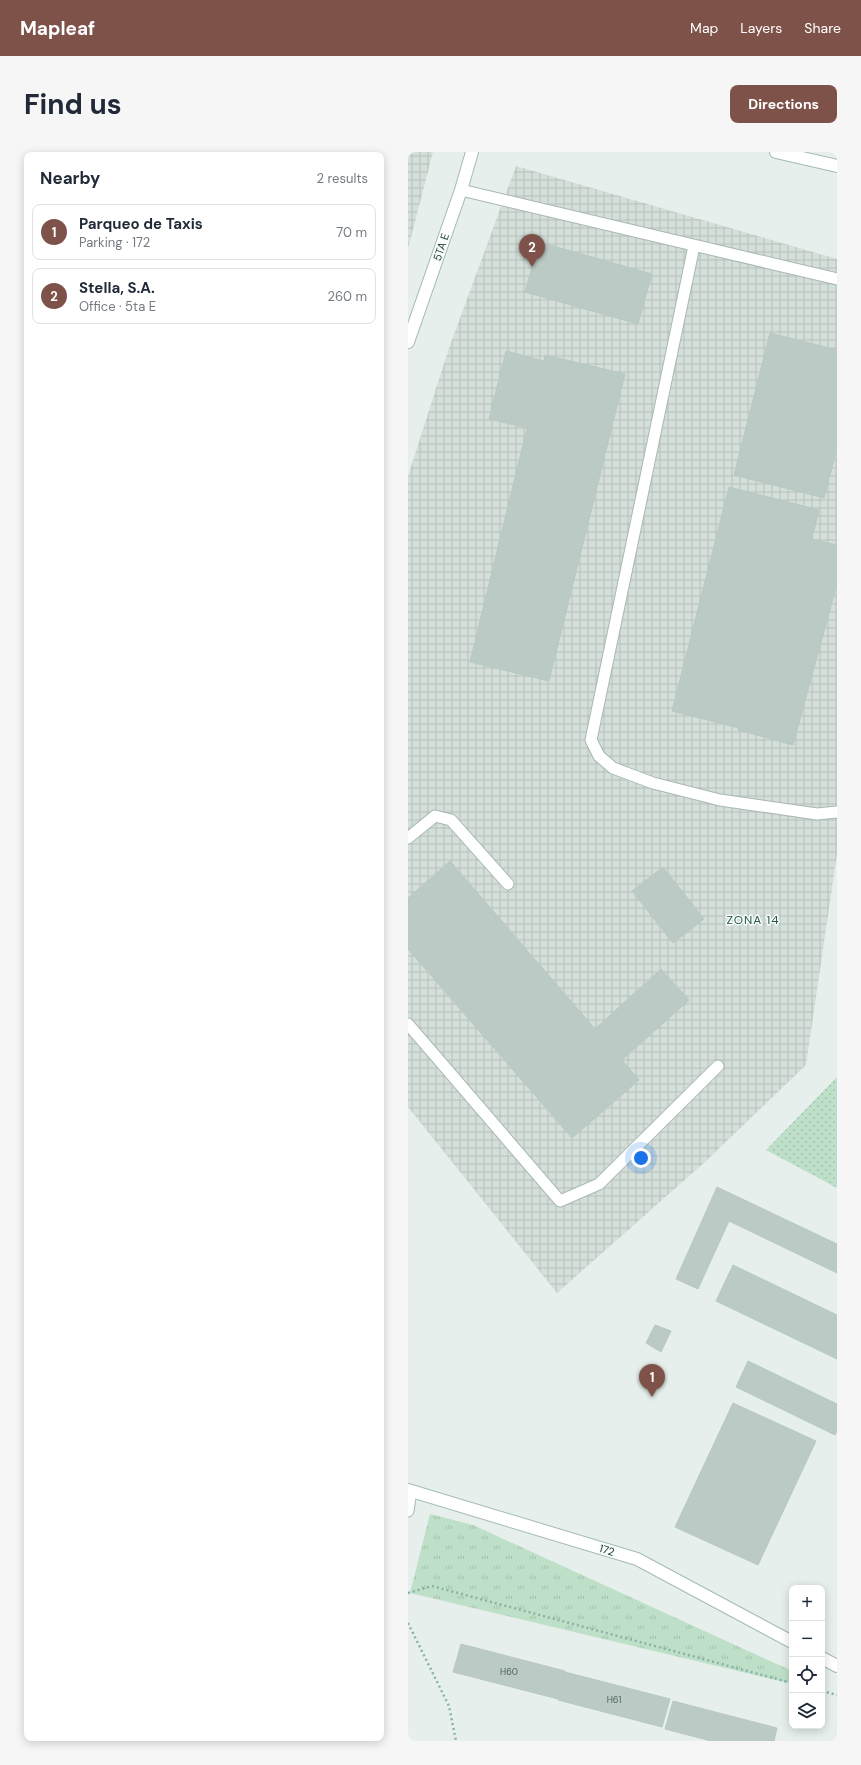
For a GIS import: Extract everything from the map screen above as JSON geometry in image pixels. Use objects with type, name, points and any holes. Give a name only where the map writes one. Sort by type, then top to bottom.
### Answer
[{"type":"street","name":"5TA E","points":[[408,342],[461,190],[472,152]]},
{"type":"street","points":[[776,152],[837,166]]},
{"type":"street","name":"172","points":[[410,1490],[637,1558],[789,1640]]},
{"type":"street","points":[[825,1660],[837,1666]]},
{"type":"lane","points":[[461,190],[837,279]]},
{"type":"lane","points":[[694,246],[591,740],[599,756],[613,768],[654,783],[720,800],[817,814],[837,812]]},
{"type":"lane","points":[[408,838],[435,816],[451,820],[508,884]]},
{"type":"lane","points":[[408,1024],[560,1201],[599,1184],[718,1066]]},
{"type":"lane","points":[[408,1512],[410,1490]]},
{"type":"path","points":[[408,1593],[432,1586],[789,1682]]},
{"type":"path","points":[[408,1622],[449,1706],[456,1741]]},
{"type":"path","points":[[825,1692],[837,1695]]},
{"type":"shaded area","points":[[408,152],[433,152],[408,249]]},
{"type":"shaded area","points":[[516,166],[837,259],[837,854],[806,1065],[705,1162],[557,1293],[408,1107],[408,476],[449,348]]},
{"type":"green space","points":[[837,1077],[837,1188],[766,1150]]},
{"type":"green space","points":[[430,1514],[473,1525],[789,1670],[789,1683],[410,1593]]},
{"type":"building","points":[[539,242],[652,274],[638,324],[525,292]]},
{"type":"building","points":[[770,333],[837,350],[837,448],[824,498],[734,475]]},
{"type":"building","points":[[506,351],[544,361],[545,355],[625,374],[549,681],[470,662],[527,428],[489,419]]},
{"type":"building","points":[[729,487],[819,510],[812,539],[837,545],[837,584],[793,745],[738,730],[739,728],[672,711]]},
{"type":"building","points":[[450,861],[595,1029],[661,969],[689,1000],[622,1060],[639,1080],[572,1138],[408,949],[408,898]]},
{"type":"building","points":[[663,867],[704,919],[673,943],[632,891]]},
{"type":"building","points":[[717,1187],[837,1244],[837,1273],[729,1221],[698,1289],[676,1279]]},
{"type":"building","points":[[733,1265],[837,1315],[837,1359],[716,1301]]},
{"type":"building","points":[[655,1325],[671,1331],[661,1352],[646,1343]]},
{"type":"building","points":[[748,1361],[837,1404],[837,1431],[835,1435],[736,1387]]},
{"type":"building","points":[[733,1403],[816,1441],[758,1565],[675,1527]]},
{"type":"building","points":[[461,1644],[565,1671],[558,1699],[453,1672]]},
{"type":"building","points":[[565,1672],[670,1699],[662,1727],[558,1700]]},
{"type":"building","points":[[673,1701],[777,1728],[774,1741],[711,1741],[665,1729]]},
{"type":"place","name":"Stella, S.A.","points":[[532,267]]},
{"type":"place","name":"Parqueo de Taxis","points":[[652,1397]]},
{"type":"district","name":"ZONA 14","points":[[753,920]]}]
